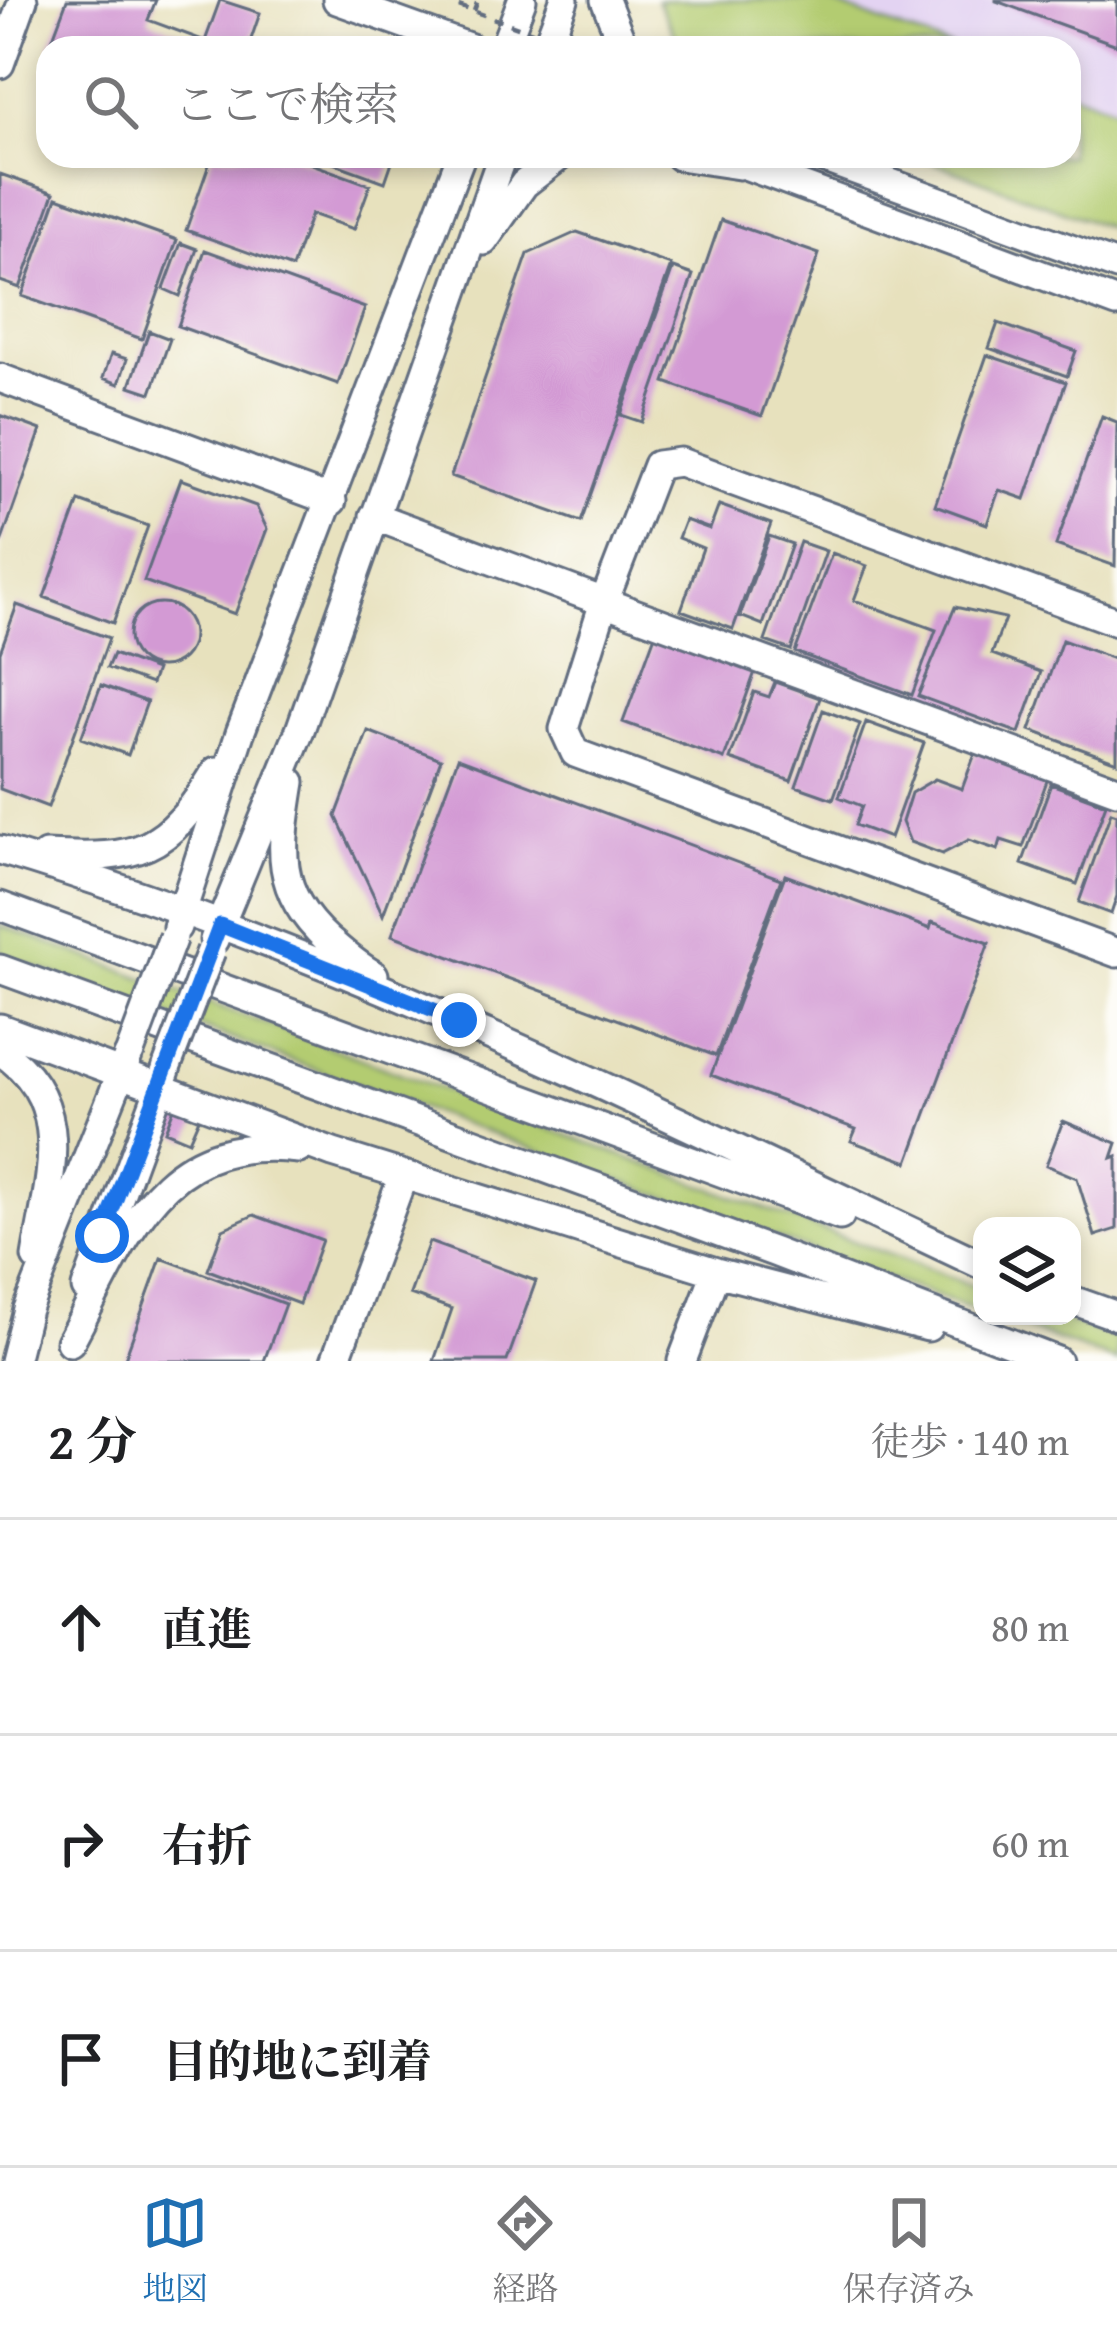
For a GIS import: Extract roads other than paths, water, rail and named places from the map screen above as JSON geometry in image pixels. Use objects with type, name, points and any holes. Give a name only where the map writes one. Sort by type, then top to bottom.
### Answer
[{"type":"street","points":[[0,64],[23,0]]},
{"type":"street","points":[[337,0],[438,36]]},
{"type":"street","points":[[508,36],[522,0]]},
{"type":"street","points":[[551,36],[564,0]]},
{"type":"street","points":[[605,0],[619,36]]},
{"type":"street","points":[[27,1309],[126,1063],[178,924],[240,733],[457,168]]},
{"type":"street","points":[[66,1351],[102,1236],[300,730],[498,168]]},
{"type":"street","points":[[464,269],[524,184],[545,168]]},
{"type":"street","points":[[752,168],[1117,304]]},
{"type":"street","points":[[850,168],[1117,266]]},
{"type":"street","points":[[0,378],[332,501]]},
{"type":"street","points":[[1117,622],[680,461],[657,465],[604,602],[564,729],[575,753],[1117,953]]},
{"type":"street","points":[[374,516],[1117,790]]},
{"type":"street","points":[[300,730],[285,816],[285,869],[293,903],[356,965],[459,1020],[973,1262]]},
{"type":"street","points":[[6,852],[111,857],[146,848],[189,816],[240,733]]},
{"type":"street","points":[[6,852],[215,938],[459,1020]]},
{"type":"street","points":[[0,906],[973,1263]]},
{"type":"street","points":[[0,969],[774,1252],[1053,1360]]},
{"type":"street","points":[[0,1028],[163,1076],[333,1154],[716,1272],[1053,1360]]},
{"type":"street","points":[[0,1051],[33,1083],[51,1113],[53,1151],[14,1361]]},
{"type":"street","points":[[66,1351],[136,1220],[167,1182],[191,1163],[276,1146],[333,1154]]},
{"type":"street","points":[[335,1361],[403,1176]]},
{"type":"street","points":[[682,1361],[716,1272]]},
{"type":"street","points":[[1081,1303],[1117,1316]]}]
